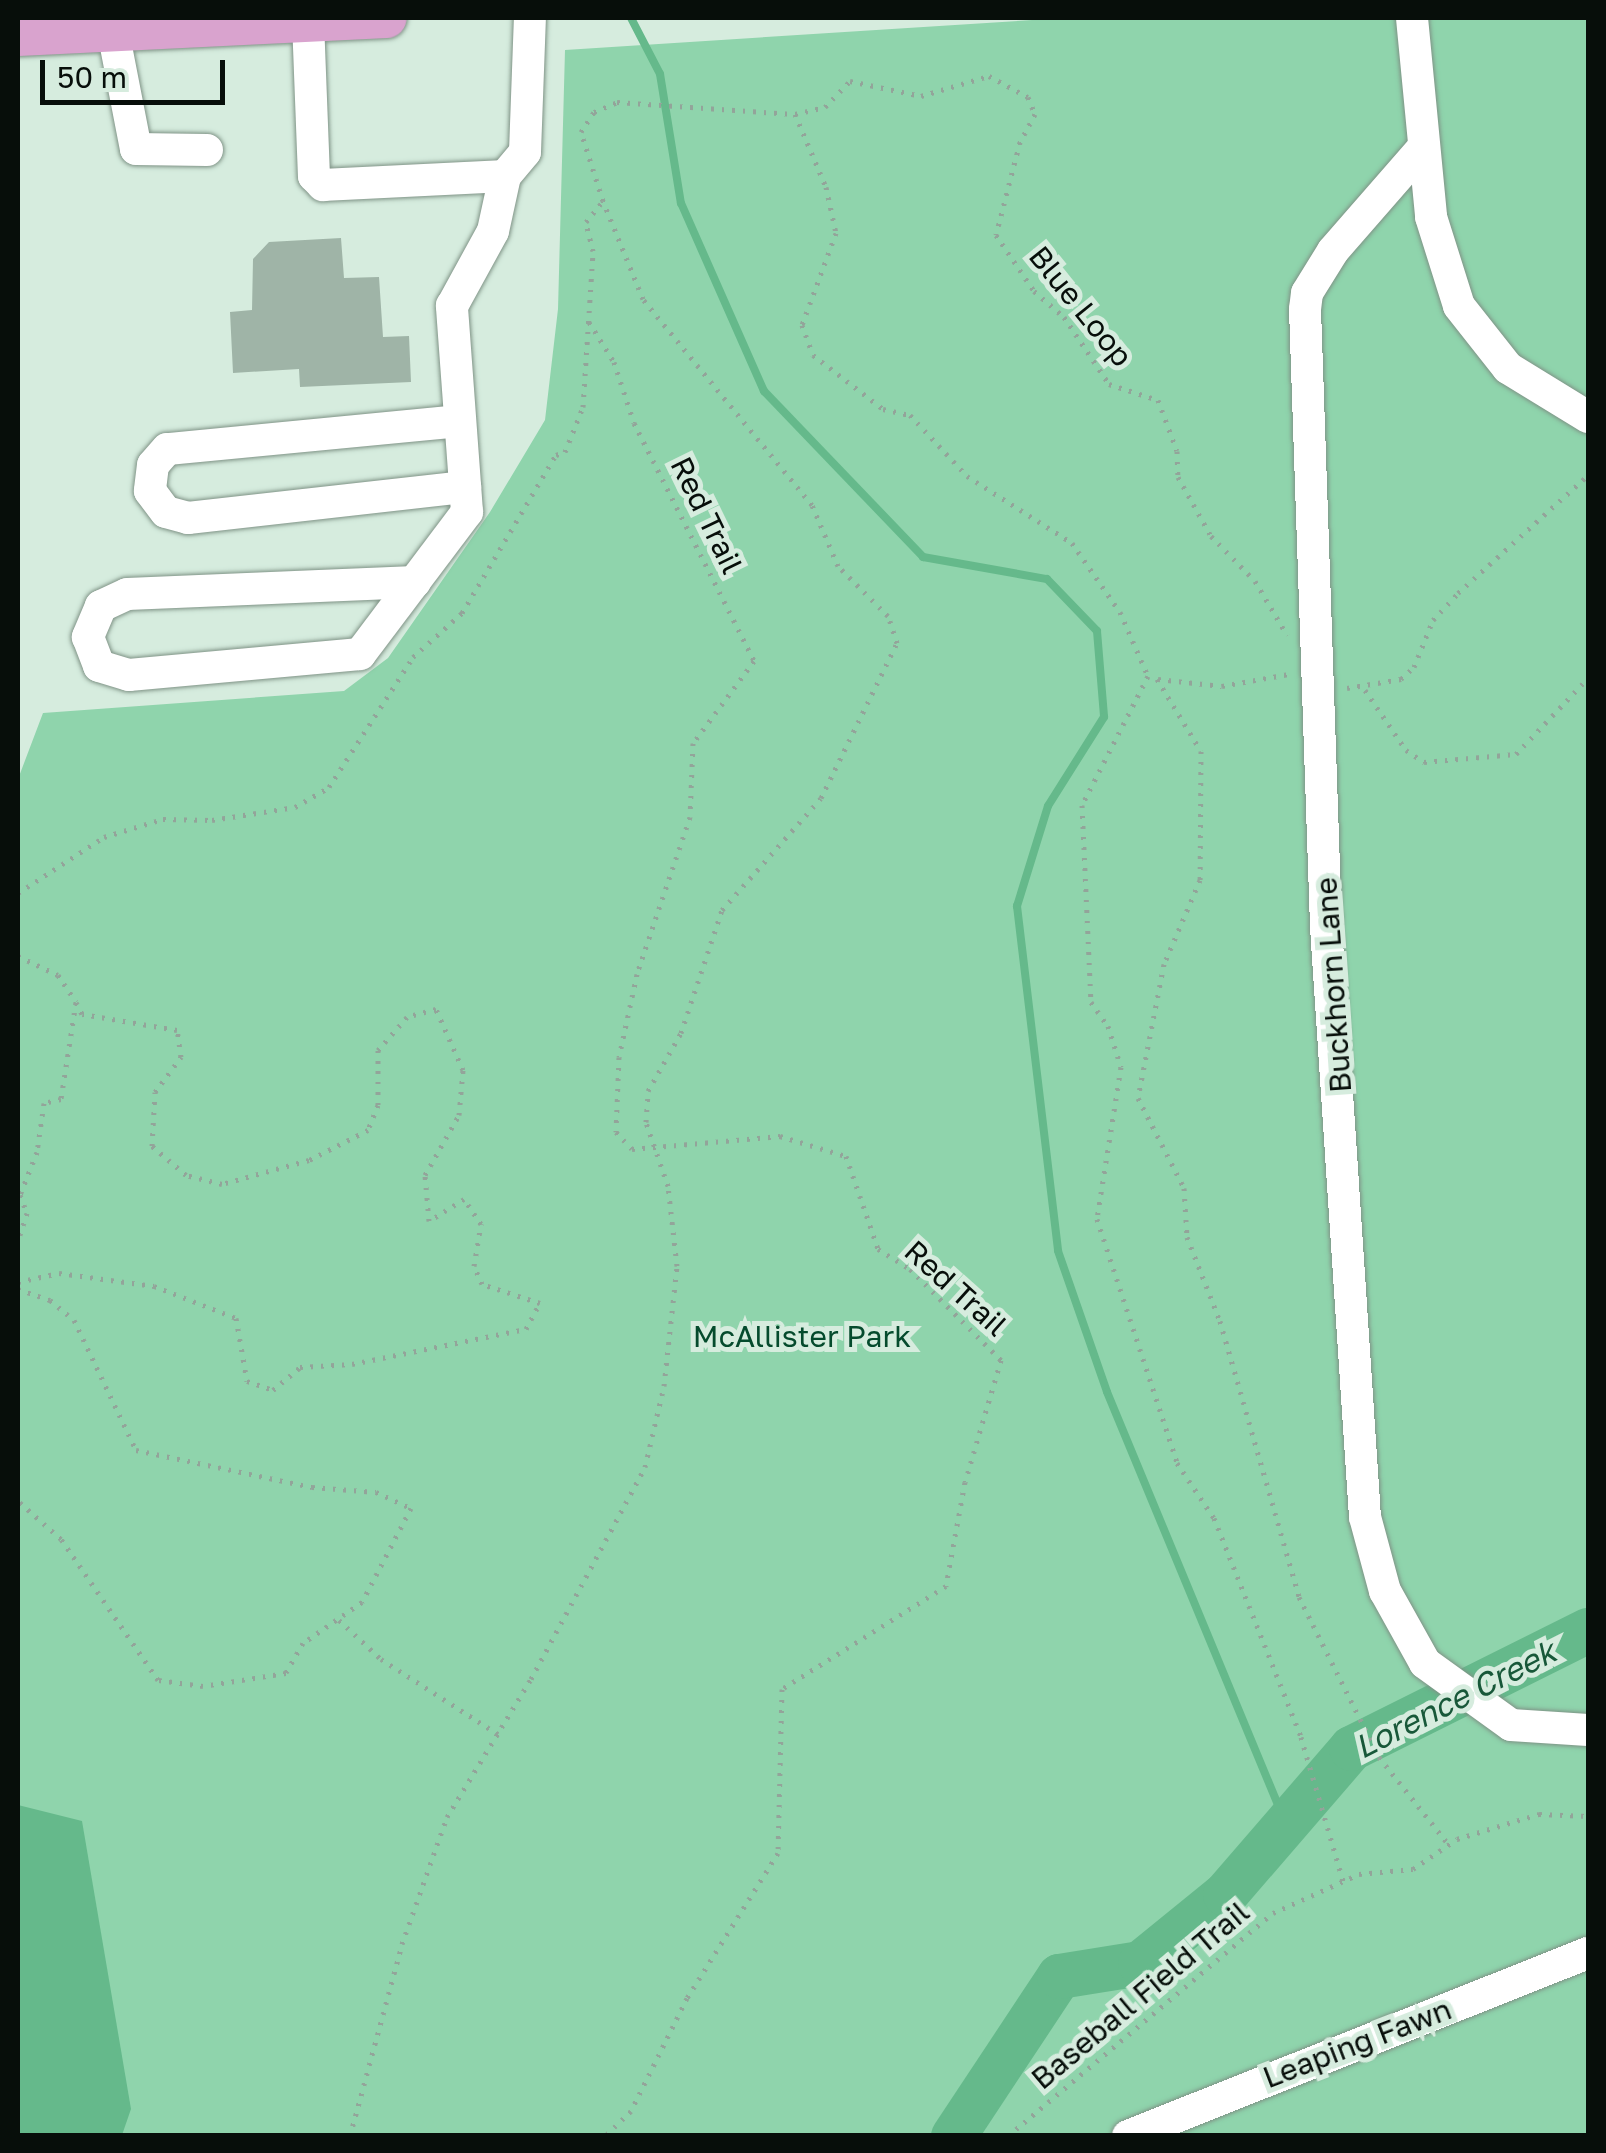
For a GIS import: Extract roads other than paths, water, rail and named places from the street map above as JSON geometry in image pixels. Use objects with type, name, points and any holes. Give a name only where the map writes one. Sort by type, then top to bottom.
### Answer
[{"type":"main road","points":[[24,30],[114,31],[386,18]]},
{"type":"lane","points":[[415,582],[127,594],[101,606],[88,637],[99,666],[129,675],[360,654],[415,582],[467,512],[452,306],[492,232],[506,176],[526,152],[530,18]]},
{"type":"lane","points":[[1412,18],[1420,150],[1431,217],[1459,306],[1508,368],[1588,417]]},
{"type":"lane","points":[[308,22],[314,176],[323,185],[506,176]]},
{"type":"lane","points":[[114,31],[136,149],[207,150]]},
{"type":"lane","name":"Buckhorn Lane","points":[[1420,150],[1334,250],[1307,293],[1326,927],[1366,1517],[1375,1559],[1404,1634],[1451,1686],[1511,1725],[1588,1730]]},
{"type":"lane","points":[[460,421],[167,449],[153,465],[150,491],[166,512],[188,518],[465,486]]},
{"type":"lane","name":"Leaping Fawn","points":[[1128,2136],[1588,1953]]},
{"type":"waterway","points":[[631,18],[660,74],[681,203],[764,391],[923,557],[1047,579],[1097,631],[1104,717],[1048,806],[1017,906],[1058,1251],[1107,1392],[1287,1826]]},
{"type":"waterway","name":"Lorence Creek","points":[[953,2136],[1059,1976],[1140,1963],[1225,1894],[1351,1748],[1588,1630]]},
{"type":"park label","name":"McAllister Park","points":[[802,1336]]}]
